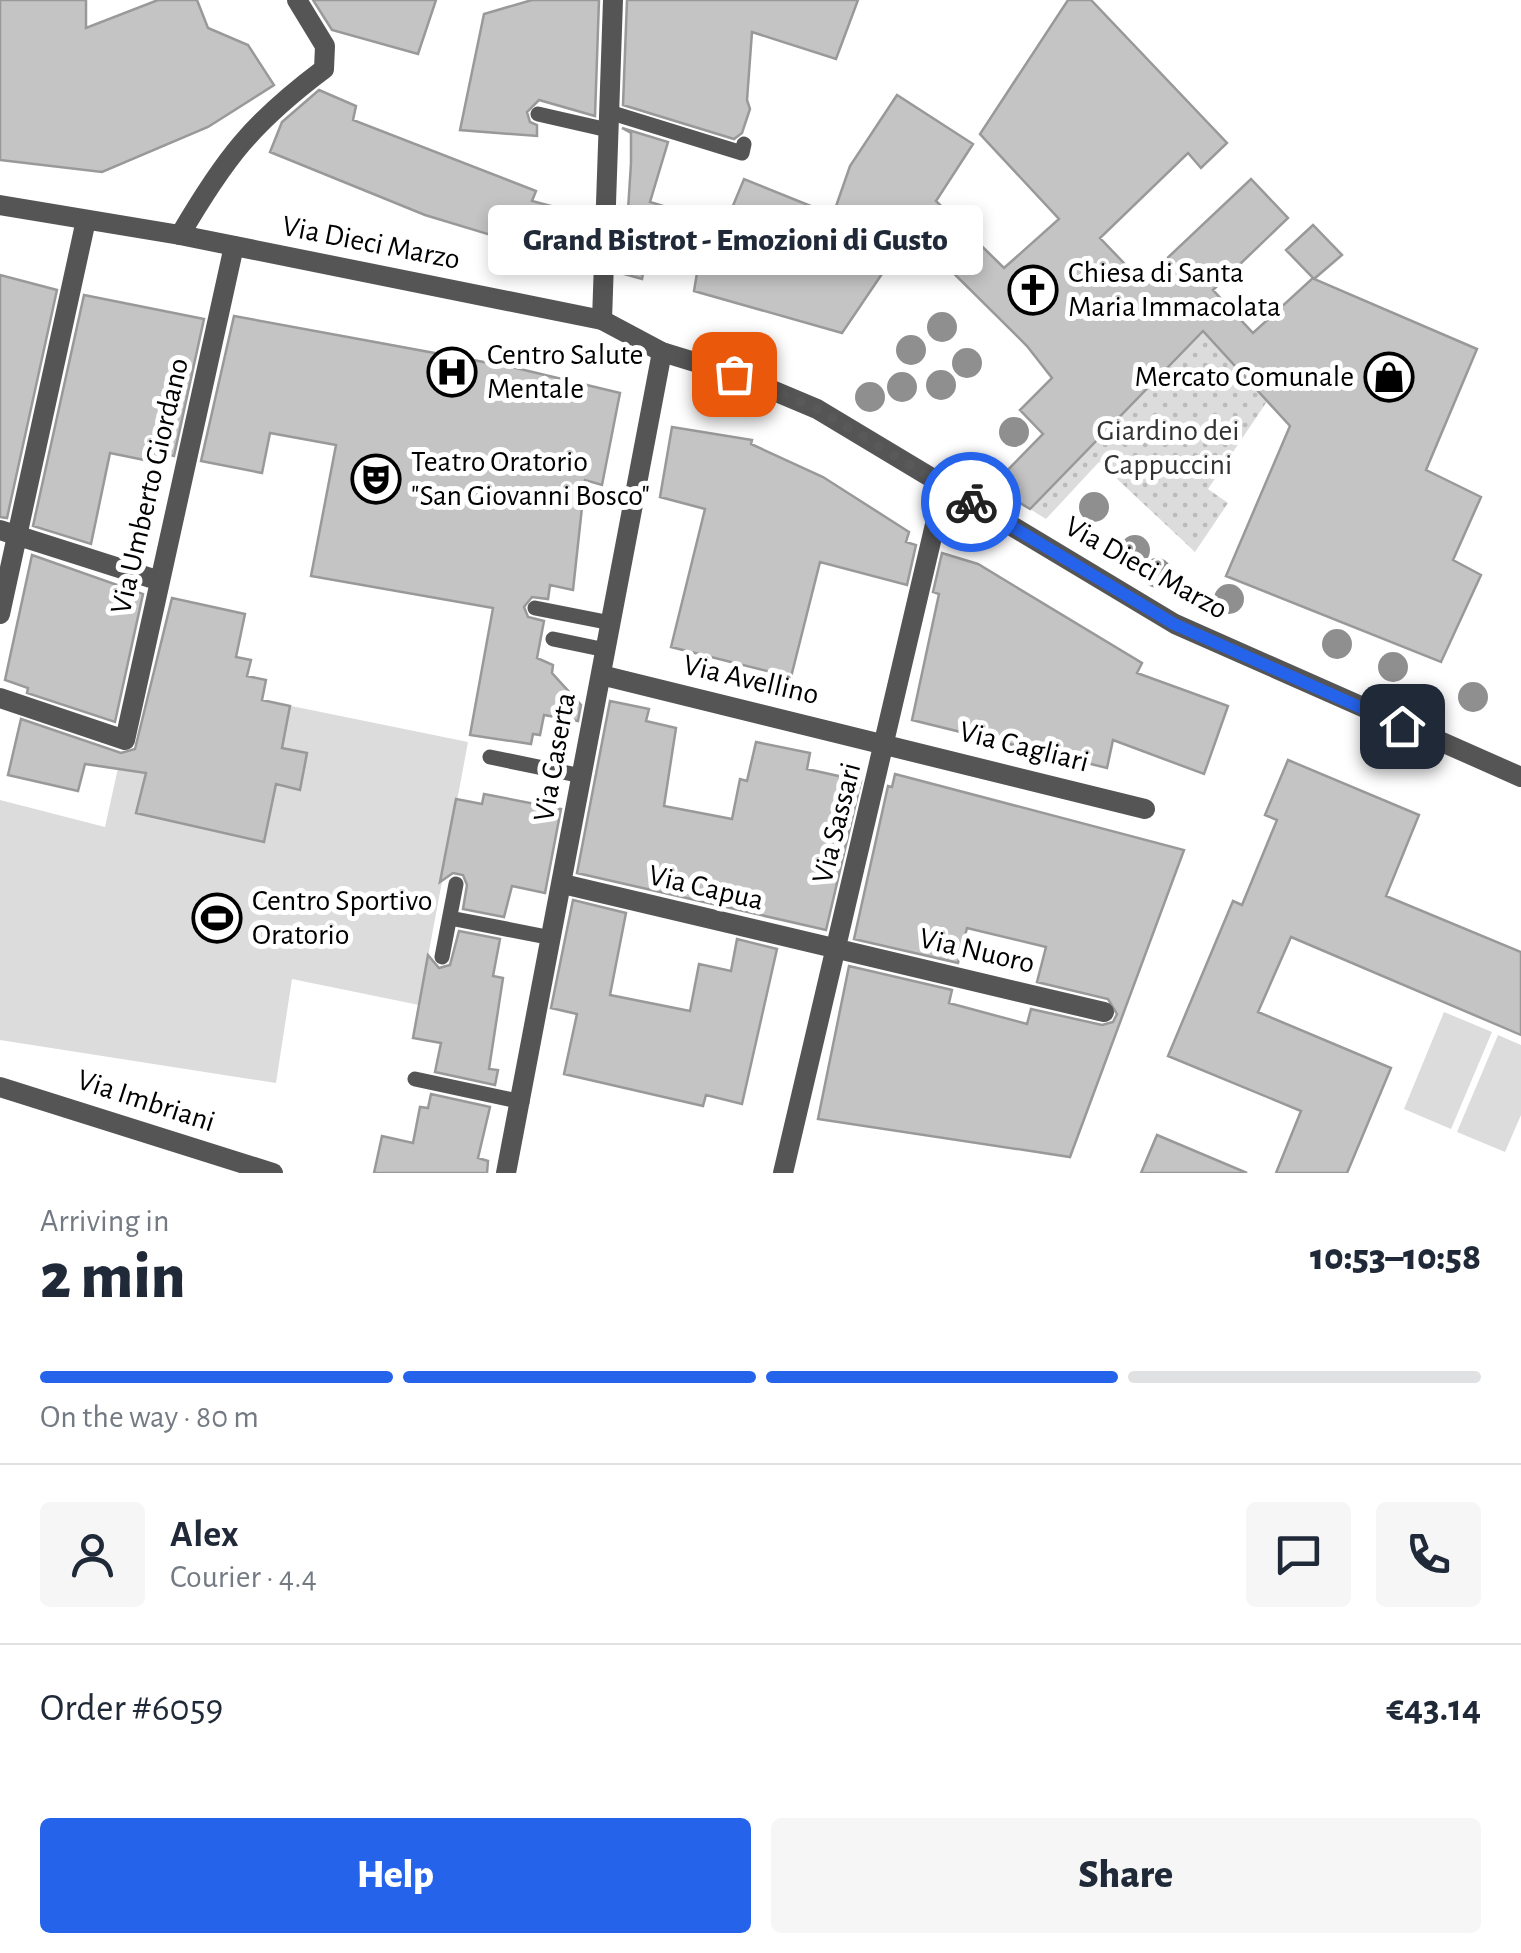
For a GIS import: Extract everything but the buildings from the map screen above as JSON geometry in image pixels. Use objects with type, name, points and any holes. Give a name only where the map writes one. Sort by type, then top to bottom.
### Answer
[{"type":"street","points":[[180,236],[218,169],[247,132],[324,69],[325,46],[297,0]]},
{"type":"street","points":[[602,320],[613,0]]},
{"type":"street","name":"Via Dieci Marzo","points":[[0,206],[234,246],[602,320],[662,352],[734,374],[817,409],[1174,624],[1521,777]]},
{"type":"street","points":[[0,614],[9,533],[86,220]]},
{"type":"street","name":"Via Umberto Giordano","points":[[0,698],[125,740],[234,246]]},
{"type":"street","name":"Via Caserta","points":[[506,1173],[662,352]]},
{"type":"street","name":"Via Sassari","points":[[783,1173],[887,743],[944,486]]},
{"type":"street","points":[[9,533],[160,581]]},
{"type":"street","name":"Via Avellino","points":[[601,675],[887,743]]},
{"type":"street","name":"Via Cagliari","points":[[887,743],[1145,809]]},
{"type":"street","name":"Via Capua","points":[[562,884],[836,949]]},
{"type":"street","name":"Via Nuoro","points":[[836,949],[1104,1012]]},
{"type":"street","name":"Via Imbriani","points":[[0,1087],[274,1173]]},
{"type":"lane","points":[[538,114],[609,121],[742,152],[744,144]]},
{"type":"lane","points":[[536,608],[611,623]]},
{"type":"lane","points":[[553,638],[606,650]]},
{"type":"lane","points":[[490,756],[582,776]]},
{"type":"lane","points":[[442,958],[456,884]]},
{"type":"lane","points":[[450,918],[552,938]]},
{"type":"lane","points":[[415,1080],[522,1102]]},
{"type":"green space","name":"Giardino dei Cappuccini","points":[[1206,328],[1270,397],[1208,489],[1228,503],[1195,552],[1099,462],[1046,519],[1030,509]]},
{"type":"green space","name":"Centro Sportivo Oratorio","points":[[262,700],[468,742],[419,1005],[292,979],[276,1083],[0,1040],[0,800],[105,827],[118,768],[240,791]]},
{"type":"green space","points":[[1444,1012],[1492,1032],[1451,1129],[1404,1109]]},
{"type":"green space","points":[[1498,1035],[1521,1045],[1521,1115],[1505,1152],[1457,1132]]},
{"type":"way so far","points":[[734,374],[817,409],[971,502]]},
{"type":"place","name":"Chiesa di Santa Maria Immacolata","points":[[1033,290]]},
{"type":"place","name":"Centro Salute Mentale","points":[[452,372]]},
{"type":"place","name":"Grand Bistrot - Emozioni di Gusto","points":[[734,374]]},
{"type":"place","name":"Mercato Comunale","points":[[1389,377]]},
{"type":"place","name":"Teatro Oratorio \"San Giovanni Bosco\"","points":[[376,479]]},
{"type":"place","name":"Centro Sportivo Oratorio","points":[[217,918]]},
{"type":"route","points":[[971,502],[1174,624],[1402,726]]}]
